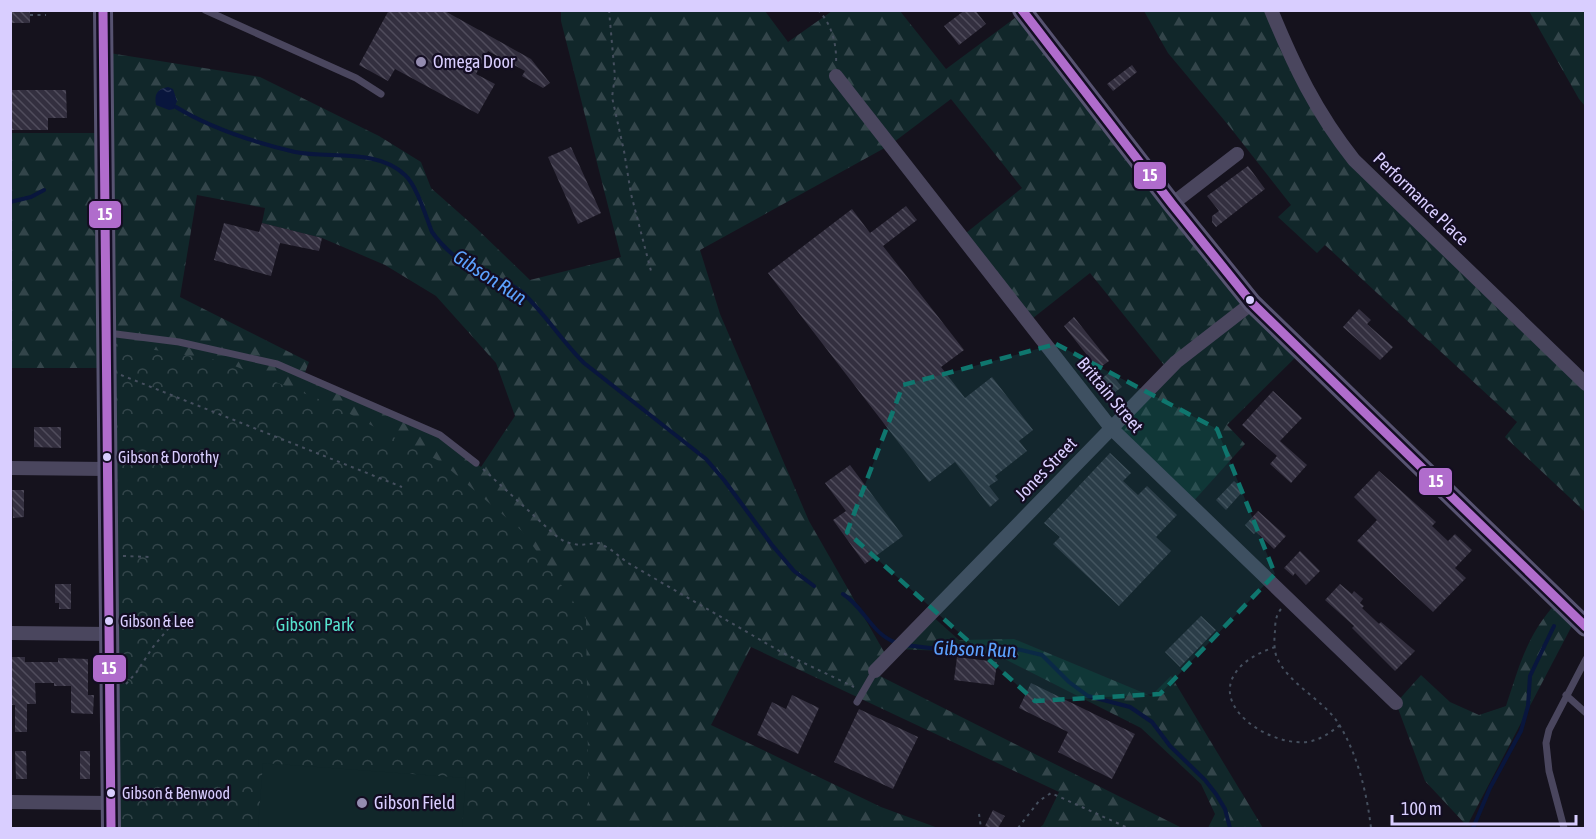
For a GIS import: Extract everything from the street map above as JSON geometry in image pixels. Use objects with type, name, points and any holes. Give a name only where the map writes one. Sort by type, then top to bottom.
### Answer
[{"type":"main road","points":[[103,10],[111,828]]},
{"type":"main road","points":[[1022,10],[1252,303],[1586,627]]},
{"type":"street","name":"Performance Place","points":[[1271,10],[1310,96],[1354,159],[1586,384]]},
{"type":"street","name":"Brittain Street","points":[[836,76],[1111,428],[1396,703]]},
{"type":"street","points":[[1172,204],[1237,154]]},
{"type":"street","name":"Jones Street","points":[[875,671],[1176,362],[1252,303]]},
{"type":"street","points":[[10,468],[108,470]]},
{"type":"street","points":[[10,633],[110,634]]},
{"type":"street","points":[[10,802],[111,803]]},
{"type":"lane","points":[[205,10],[356,78],[381,94]]},
{"type":"lane","points":[[106,333],[179,342],[277,364],[440,435],[476,463]]},
{"type":"lane","points":[[1564,828],[1549,771],[1546,743],[1549,730],[1586,659]]},
{"type":"lane","points":[[857,702],[875,671]]},
{"type":"lane","points":[[1566,695],[1586,713]]},
{"type":"path","points":[[609,10],[615,77],[612,97],[631,194],[651,271]]},
{"type":"path","points":[[818,10],[831,30],[835,46],[836,76]]},
{"type":"path","points":[[30,15],[46,15]]},
{"type":"path","points":[[106,373],[123,375],[402,487]]},
{"type":"path","points":[[476,463],[555,536],[565,542],[579,545],[599,543],[628,563],[783,653],[863,692]]},
{"type":"path","points":[[120,556],[151,557]]},
{"type":"path","points":[[1288,599],[1278,612],[1275,624],[1277,657],[1290,675],[1340,725],[1354,755],[1369,809],[1371,828]]},
{"type":"path","points":[[126,684],[173,622]]},
{"type":"path","points":[[1275,647],[1245,662],[1235,673],[1231,687],[1232,701],[1238,712],[1268,736],[1288,742],[1309,742],[1325,736],[1340,725]]},
{"type":"path","points":[[1018,828],[1039,801],[1051,793],[1128,828]]},
{"type":"path","points":[[979,814],[981,828]]},
{"type":"highlighted area","points":[[1056,344],[1217,429],[1275,574],[1160,694],[1035,701],[847,532],[903,385]]},
{"type":"green space","points":[[561,10],[765,11],[788,42],[832,11],[900,11],[946,69],[1023,12],[1302,351],[1227,425],[1245,444],[1190,505],[1111,428],[1168,370],[1090,273],[1028,322],[961,237],[1022,188],[951,99],[890,145],[700,250],[720,314],[809,521],[887,657],[874,673],[1182,828],[1039,828],[1043,825],[1059,792],[751,647],[711,725],[881,807],[938,828],[572,828],[106,368],[11,368],[11,133],[103,133],[103,52],[260,77],[379,136],[421,162],[431,188],[530,280],[621,257],[561,21]],"holes":[[[197,195],[265,208],[262,223],[322,238],[385,265],[436,296],[496,363],[515,416],[481,467],[440,435],[304,375],[309,362],[180,297]]]},
{"type":"green space","points":[[1144,11],[1271,11],[1339,141],[1585,384],[1585,512],[1505,437],[1517,422],[1325,245],[1317,253],[1278,217],[1291,205],[1168,53]]},
{"type":"green space","points":[[1529,11],[1583,11],[1585,14],[1585,106],[1579,99]]},
{"type":"green space","name":"Gibson Park","points":[[106,342],[222,361],[331,404],[441,462],[522,531],[586,619],[589,828],[111,828]]},
{"type":"green space","points":[[1558,601],[1576,618],[1467,826],[1425,781],[1396,703],[1421,675],[1450,702],[1479,715],[1506,706],[1520,663],[1532,638],[1547,613]]},
{"type":"green space","points":[[930,614],[959,640],[1014,639],[1151,696],[1171,676],[1263,828],[1208,828],[1215,814],[1201,784],[1141,728],[993,653],[895,649]]},
{"type":"green space","name":"Gibson Field","points":[[263,763],[466,778],[462,828],[258,828]]},
{"type":"water","points":[[168,87],[173,89],[177,101],[174,109],[169,110],[156,105],[155,101],[159,91]]},
{"type":"building","points":[[10,10],[30,10],[30,23],[10,23]]},
{"type":"building","name":"Omega Door","points":[[389,10],[443,10],[531,59],[550,83],[543,88],[522,76],[525,71],[488,51],[476,74],[495,84],[478,114],[395,69],[388,81],[359,65]]},
{"type":"building","points":[[965,10],[975,10],[986,24],[959,45],[944,26]]},
{"type":"building","points":[[1132,65],[1137,72],[1113,91],[1107,84]]},
{"type":"building","points":[[10,90],[66,90],[67,118],[48,118],[48,130],[10,130]]},
{"type":"building","points":[[571,147],[601,213],[578,224],[548,157]]},
{"type":"building","points":[[1248,166],[1265,189],[1216,227],[1212,222],[1212,216],[1219,211],[1207,196]]},
{"type":"building","points":[[906,206],[917,220],[883,246],[964,350],[941,367],[965,398],[992,377],[1033,430],[1019,441],[1027,451],[995,476],[998,480],[989,486],[999,499],[990,507],[955,462],[929,482],[768,273],[852,209],[870,233]]},
{"type":"building","points":[[224,223],[259,232],[262,223],[322,238],[319,251],[280,243],[271,276],[214,260]]},
{"type":"building","points":[[1359,309],[1371,320],[1367,324],[1393,347],[1380,360],[1343,327]]},
{"type":"building","points":[[1074,317],[1109,361],[1098,369],[1064,326]]},
{"type":"building","points":[[1110,372],[1122,387],[1111,395],[1107,389],[1101,393],[1095,384]]},
{"type":"building","points":[[1273,391],[1302,418],[1280,441],[1307,465],[1291,483],[1270,464],[1277,456],[1242,425]]},
{"type":"building","points":[[34,427],[61,427],[61,448],[34,447]]},
{"type":"building","points":[[1110,453],[1131,473],[1123,481],[1138,495],[1147,486],[1177,515],[1156,537],[1171,551],[1119,606],[1053,544],[1060,537],[1044,523]]},
{"type":"building","points":[[850,465],[903,536],[865,564],[833,520],[846,511],[825,483]]},
{"type":"building","points":[[1379,471],[1436,522],[1432,526],[1448,541],[1455,534],[1472,550],[1455,568],[1466,578],[1433,612],[1357,541],[1377,520],[1354,497]]},
{"type":"building","points":[[1234,481],[1244,490],[1226,510],[1216,500]]},
{"type":"building","points":[[12,490],[24,490],[24,517],[13,518]]},
{"type":"building","points":[[1258,511],[1286,536],[1274,549],[1245,525]]},
{"type":"building","points":[[1300,551],[1320,571],[1306,585],[1295,573],[1293,576],[1284,568]]},
{"type":"building","points":[[55,584],[71,584],[71,609],[59,609],[59,603],[55,603]]},
{"type":"building","points":[[1340,584],[1352,594],[1354,591],[1363,599],[1360,603],[1364,606],[1362,608],[1415,651],[1395,671],[1352,628],[1354,626],[1325,600]]},
{"type":"building","points":[[1201,616],[1216,630],[1180,667],[1165,652]]},
{"type":"building","points":[[10,657],[25,657],[25,662],[58,662],[58,658],[88,659],[88,695],[94,695],[93,714],[71,713],[71,686],[35,683],[36,704],[27,704],[27,732],[15,732],[15,705],[10,705]]},
{"type":"building","points":[[957,657],[997,662],[994,685],[954,680]]},
{"type":"building","points":[[1031,683],[1135,734],[1112,779],[1058,752],[1068,732],[1019,708]]},
{"type":"building","points":[[792,695],[819,708],[798,754],[757,735],[772,702],[786,709]]},
{"type":"building","points":[[859,709],[918,737],[893,789],[834,762]]},
{"type":"building","points":[[15,751],[26,751],[27,779],[16,779]]},
{"type":"building","points":[[80,751],[90,751],[90,779],[80,779]]},
{"type":"building","points":[[993,810],[1005,816],[998,828],[985,826]]},
{"type":"waterway","name":"Gibson Run","points":[[176,107],[218,128],[264,144],[308,154],[352,156],[381,161],[405,175],[417,194],[432,232],[442,244],[468,265],[523,293],[584,363],[706,459],[794,571],[814,586]]},
{"type":"waterway","name":"Gibson Run","points":[[10,202],[31,197],[44,190]]},
{"type":"waterway","name":"Gibson Run","points":[[843,594],[857,606],[881,634],[897,643]]},
{"type":"waterway","name":"Gibson Run","points":[[1473,828],[1490,788],[1521,731],[1528,706],[1530,676],[1554,626]]},
{"type":"waterway","name":"Gibson Run","points":[[905,645],[930,648],[1009,647],[1042,655],[1069,682],[1088,696],[1130,707],[1152,722],[1170,746],[1216,794],[1225,809],[1230,828]]},
{"type":"transit line","name":"15","points":[[103,10],[111,828]]},
{"type":"transit line","name":"15","points":[[1022,10],[1252,303],[1586,627]]},
{"type":"place","name":"Omega Door","points":[[421,62]]},
{"type":"place","name":"Gibson & Dorothy","points":[[107,457]]},
{"type":"place","name":"Gibson & Lee","points":[[109,621]]},
{"type":"place","name":"Gibson & Benwood","points":[[111,793]]},
{"type":"place","name":"Gibson Field","points":[[362,803]]}]
